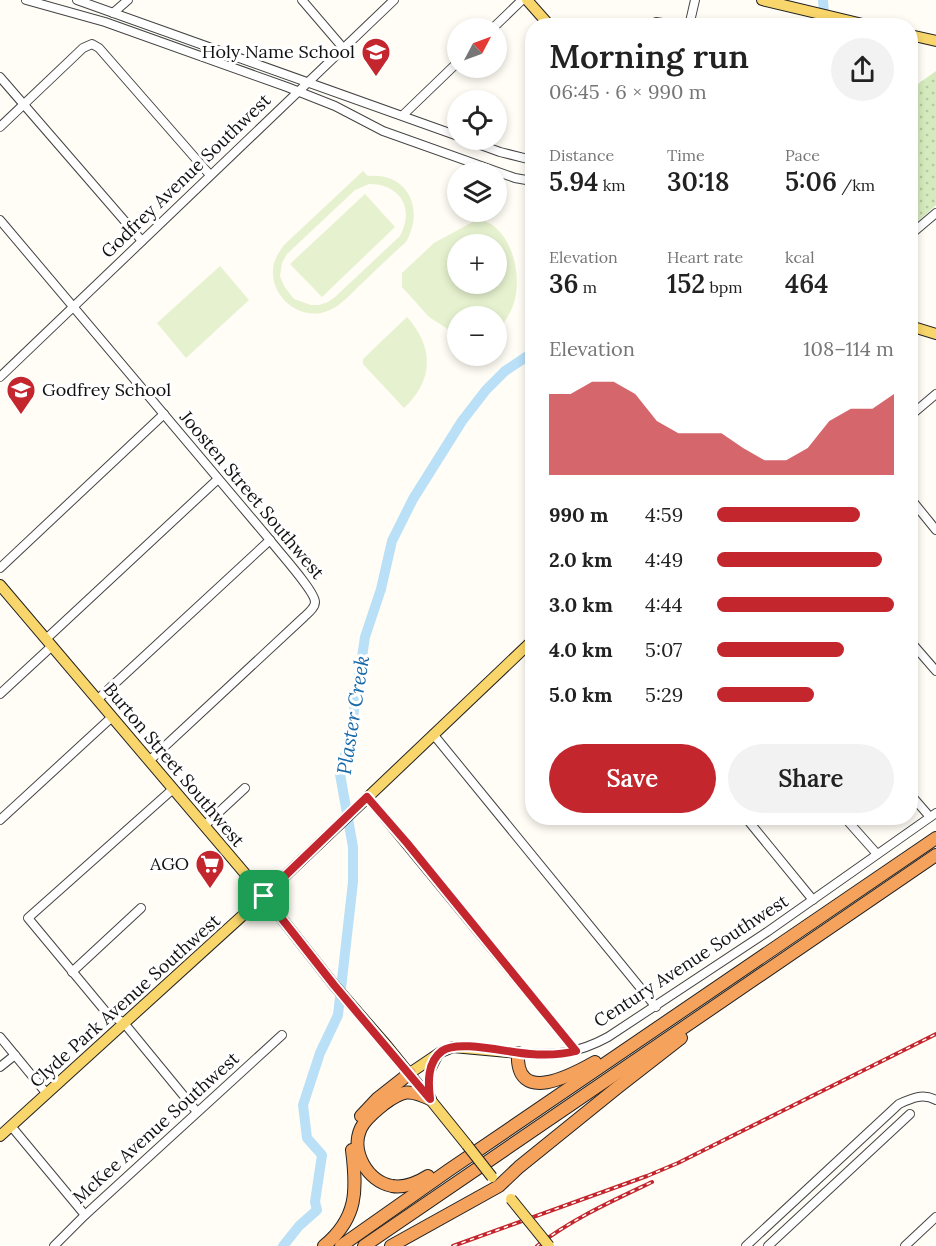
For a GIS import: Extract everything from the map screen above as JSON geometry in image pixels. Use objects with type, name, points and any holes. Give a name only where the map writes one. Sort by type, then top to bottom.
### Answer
[{"type":"highway","points":[[341,1246],[448,1170],[936,838]]},
{"type":"highway","points":[[364,1246],[936,855]]},
{"type":"highway","points":[[391,1246],[519,1167],[746,984]]},
{"type":"highway","points":[[518,1053],[518,1063],[524,1076],[535,1082],[552,1083],[574,1074],[654,1031]]},
{"type":"highway","points":[[324,1246],[343,1226],[353,1205],[355,1182],[352,1142],[357,1124],[372,1103],[410,1073]]},
{"type":"highway","points":[[430,1099],[414,1092],[402,1092],[381,1107],[369,1117],[361,1129],[358,1144],[360,1156],[364,1166],[372,1175],[383,1183],[393,1186],[410,1185],[435,1172],[448,1170]]},
{"type":"main road","points":[[527,0],[543,18]]},
{"type":"main road","points":[[762,0],[841,18]]},
{"type":"main road","points":[[918,37],[936,41]]},
{"type":"main road","points":[[918,328],[936,334]]},
{"type":"main road","name":"Burton Street Southwest","points":[[0,585],[264,896],[334,985],[410,1073],[549,1246]]},
{"type":"main road","name":"Clyde Park Avenue Southwest","points":[[0,1136],[264,896],[525,648]]},
{"type":"main road","name":"Century Avenue Southwest","points":[[410,1073],[441,1052],[459,1047],[518,1053]]},
{"type":"street","points":[[26,0],[105,22],[335,106],[383,131],[525,179]]},
{"type":"street","points":[[77,0],[447,132]]},
{"type":"street","points":[[114,13],[128,0]]},
{"type":"street","points":[[302,0],[344,49]]},
{"type":"street","name":"Godfrey Avenue Southwest","points":[[2,371],[73,307],[394,0]]},
{"type":"street","points":[[503,18],[522,0]]},
{"type":"street","points":[[691,18],[695,0]]},
{"type":"street","points":[[0,127],[83,48],[94,44],[210,175]]},
{"type":"street","points":[[403,115],[447,73]]},
{"type":"street","points":[[0,77],[142,241]]},
{"type":"street","points":[[494,150],[525,158]]},
{"type":"street","points":[[918,228],[936,213]]},
{"type":"street","name":"Joosten Street Southwest","points":[[0,220],[270,540],[315,599],[315,606],[304,617],[149,761]]},
{"type":"street","points":[[918,409],[936,394]]},
{"type":"street","points":[[0,568],[164,414]]},
{"type":"street","points":[[0,694],[49,643],[218,479]]},
{"type":"street","points":[[918,508],[936,530]]},
{"type":"street","points":[[97,700],[270,540]]},
{"type":"street","points":[[918,650],[936,671]]},
{"type":"street","points":[[0,820],[112,717]]},
{"type":"street","points":[[433,734],[656,1007]]},
{"type":"street","points":[[204,826],[244,788]]},
{"type":"street","points":[[172,789],[28,918],[106,1012],[124,1023],[197,1112]]},
{"type":"street","points":[[364,800],[407,843],[576,1051]]},
{"type":"street","points":[[918,801],[933,815]]},
{"type":"street","name":"Century Avenue Southwest","points":[[518,1053],[542,1055],[576,1051],[603,1040],[656,1007],[813,900],[933,815]]},
{"type":"street","points":[[752,825],[813,900]]},
{"type":"street","points":[[851,825],[877,854]]},
{"type":"street","points":[[72,972],[141,908]]},
{"type":"street","name":"McKee Avenue Southwest","points":[[59,1245],[86,1215],[282,1035]]},
{"type":"street","points":[[0,1037],[47,1094]]},
{"type":"street","points":[[430,1099],[429,1074],[441,1052]]},
{"type":"street","points":[[0,1067],[15,1055]]},
{"type":"street","points":[[746,1246],[899,1104],[922,1096],[936,1100]]},
{"type":"street","points":[[768,1246],[910,1114]]},
{"type":"street","points":[[11,1126],[86,1215]]},
{"type":"street","points":[[905,1246],[936,1217]]},
{"type":"green space","points":[[936,71],[936,205],[918,222],[918,84]]},
{"type":"green space","points":[[363,171],[368,176],[382,176],[403,186],[413,206],[414,217],[406,242],[342,303],[330,310],[320,313],[300,311],[283,299],[274,281],[273,267],[284,245]],"holes":[[[369,184],[380,185],[396,193],[405,207],[406,216],[400,236],[328,302],[311,305],[294,299],[280,276],[282,263],[287,254],[355,190]]]},
{"type":"green space","points":[[365,194],[395,227],[322,297],[290,264]]},
{"type":"green space","points":[[472,222],[486,222],[501,234],[450,234]]},
{"type":"green space","points":[[447,236],[447,294],[507,294],[507,242],[515,263],[517,288],[512,308],[507,317],[507,306],[447,306],[447,329],[429,317],[402,287],[402,273],[434,243]]},
{"type":"green space","points":[[220,266],[249,300],[186,358],[157,323]]},
{"type":"green space","points":[[407,317],[422,340],[427,363],[421,386],[404,408],[363,364],[363,359]]},
{"type":"waterway","name":"Plaster Creek","points":[[823,0],[824,18]]},
{"type":"waterway","name":"Plaster Creek","points":[[283,1246],[299,1226],[317,1210],[315,1202],[322,1155],[307,1138],[303,1105],[320,1053],[338,1015],[353,882],[353,847],[340,774],[350,737],[365,637],[381,589],[392,541],[413,499],[462,421],[486,390],[505,371],[525,358]]},
{"type":"railway","points":[[453,1246],[678,1163],[936,1034]]},
{"type":"railway","points":[[537,1246],[578,1219],[652,1182]]},
{"type":"place","name":"Holy Name School","points":[[376,78]]},
{"type":"place","name":"Godfrey School","points":[[21,416]]},
{"type":"place","name":"AGO","points":[[210,890]]},
{"type":"route","points":[[367,797],[576,1051],[542,1055],[465,1047],[449,1048],[441,1052],[430,1070],[430,1099],[334,985],[264,896],[367,797]]}]
